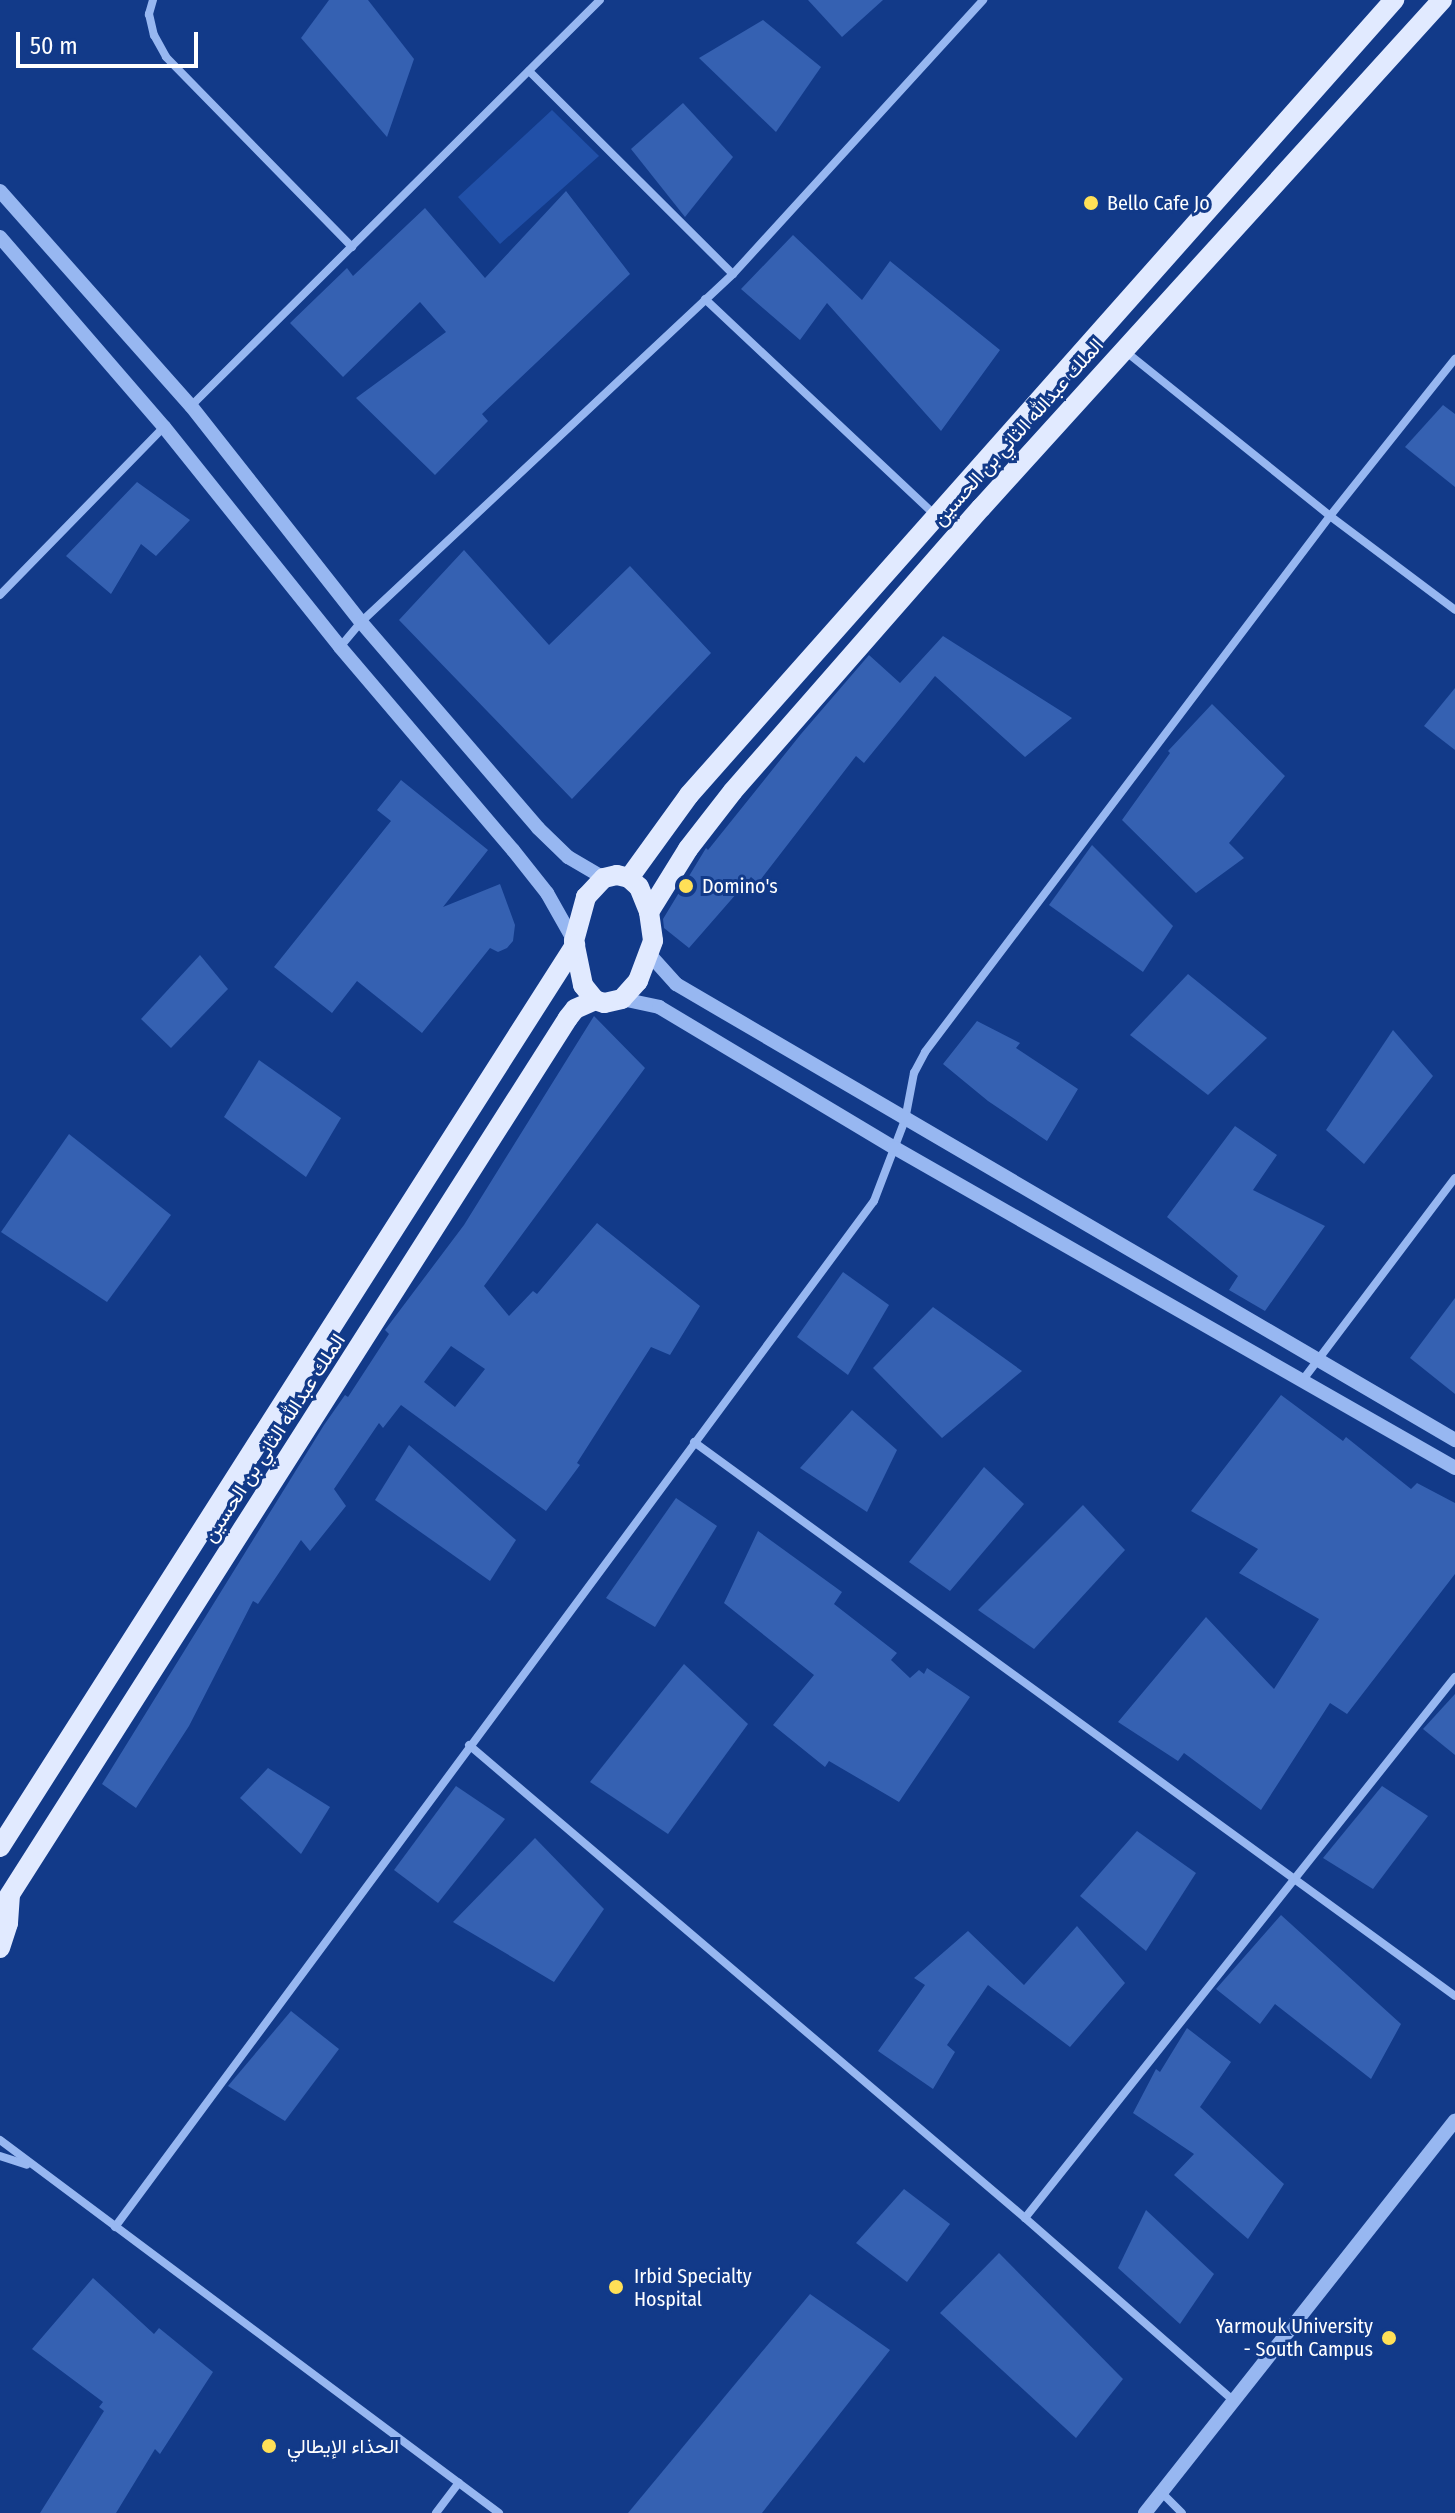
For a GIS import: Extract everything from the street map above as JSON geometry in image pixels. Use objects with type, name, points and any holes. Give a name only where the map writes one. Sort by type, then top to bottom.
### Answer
[{"type":"main road","name":"الملك عبدالله الثاني بن الحسين","points":[[629,878],[689,795],[1394,0]]},
{"type":"main road","name":"الملك عبدالله الثاني بن الحسين","points":[[649,912],[688,849],[733,791],[1124,350],[1442,0]]},
{"type":"main road","points":[[617,875],[629,878],[639,887],[649,912],[650,955],[638,981],[622,999],[613,1003],[595,1000],[583,985],[574,943],[586,897],[604,878],[617,875]]},
{"type":"main road","name":"الملك عبدالله الثاني بن الحسين","points":[[0,1847],[574,943]]},
{"type":"main road","name":"الملك عبدالله الثاني بن الحسين","points":[[5,1903],[568,1018],[575,1009],[595,1000]]},
{"type":"main road","points":[[0,1948],[8,1923],[5,1903]]},
{"type":"street","points":[[153,0],[149,14],[154,35],[166,57],[352,247]]},
{"type":"street","points":[[191,406],[600,0]]},
{"type":"street","points":[[340,647],[361,622],[733,274],[983,0]]},
{"type":"street","points":[[529,71],[733,274]]},
{"type":"street","points":[[0,191],[191,406],[361,622],[552,843],[604,878]]},
{"type":"street","points":[[0,237],[164,427],[340,647],[531,871],[574,943]]},
{"type":"street","points":[[705,299],[937,516]]},
{"type":"street","points":[[1124,350],[1330,516],[1455,610]]},
{"type":"street","points":[[115,2227],[874,1201],[905,1120],[914,1073],[925,1052],[1330,516],[1455,359]]},
{"type":"street","points":[[0,595],[164,427]]},
{"type":"street","points":[[650,955],[676,984],[1455,1440]]},
{"type":"street","points":[[622,999],[659,1007],[895,1148],[1455,1468]]},
{"type":"street","points":[[1302,1381],[1455,1178]]},
{"type":"street","points":[[694,1442],[1455,1996]]},
{"type":"street","points":[[1025,2218],[1455,1677]]},
{"type":"street","points":[[469,1745],[1025,2218],[1232,2399]]},
{"type":"street","points":[[1145,2513],[1232,2399],[1455,2121]]},
{"type":"street","points":[[0,2140],[499,2513]]},
{"type":"street","points":[[0,2156],[36,2168]]},
{"type":"street","points":[[436,2513],[459,2483]]},
{"type":"street","points":[[1162,2493],[1182,2513]]},
{"type":"shaded area","points":[[552,110],[599,156],[500,244],[458,197]]},
{"type":"building","points":[[329,0],[368,0],[414,59],[387,137],[301,38]]},
{"type":"building","points":[[808,0],[883,0],[842,37]]},
{"type":"building","points":[[763,20],[821,67],[776,132],[699,58]]},
{"type":"building","points":[[683,103],[733,157],[685,217],[631,149]]},
{"type":"building","points":[[566,191],[630,274],[482,414],[488,421],[435,475],[356,398],[446,332],[420,302],[343,377],[290,323],[347,268],[353,276],[425,208],[485,278]]},
{"type":"building","points":[[793,235],[862,300],[890,261],[1000,350],[941,431],[827,303],[800,340],[741,289]]},
{"type":"building","points":[[1443,405],[1455,414],[1455,487],[1405,447]]},
{"type":"building","points":[[137,482],[190,520],[156,556],[141,544],[111,594],[66,556]]},
{"type":"building","points":[[464,550],[549,645],[630,566],[711,653],[572,799],[399,620]]},
{"type":"building","points":[[943,636],[1072,718],[1025,757],[935,676],[864,763],[856,756],[758,883],[751,877],[689,948],[664,928],[663,919],[706,848],[708,850],[869,655],[900,683]]},
{"type":"building","points":[[1455,688],[1455,750],[1424,726]]},
{"type":"building","points":[[1212,704],[1285,776],[1229,843],[1244,858],[1196,893],[1122,820],[1170,753],[1168,751]]},
{"type":"building","points":[[401,780],[488,850],[443,907],[500,884],[515,925],[513,941],[507,948],[498,952],[490,948],[422,1033],[357,981],[332,1013],[274,967],[391,821],[377,810]]},
{"type":"building","points":[[1092,845],[1173,926],[1143,972],[1049,905]]},
{"type":"building","points":[[200,955],[228,989],[171,1048],[141,1019]]},
{"type":"building","points":[[1188,974],[1267,1038],[1208,1095],[1130,1035]]},
{"type":"building","points":[[594,1016],[645,1068],[484,1286],[509,1316],[533,1291],[537,1294],[597,1223],[700,1306],[670,1355],[651,1347],[577,1463],[580,1465],[546,1511],[401,1405],[383,1428],[379,1423],[334,1489],[346,1506],[310,1551],[301,1540],[258,1604],[253,1601],[189,1726],[136,1808],[102,1784],[324,1425],[345,1395],[348,1397],[389,1334],[385,1330],[464,1225]],"holes":[[[451,1346],[485,1369],[455,1407],[424,1382]]]},
{"type":"building","points":[[977,1021],[1020,1043],[1016,1048],[1078,1089],[1047,1141],[988,1101],[943,1064]]},
{"type":"building","points":[[1393,1030],[1433,1076],[1364,1164],[1326,1130]]},
{"type":"building","points":[[259,1060],[341,1118],[306,1177],[224,1117]]},
{"type":"building","points":[[1235,1126],[1277,1155],[1253,1190],[1325,1226],[1265,1311],[1229,1290],[1238,1276],[1167,1217]]},
{"type":"building","points":[[69,1134],[171,1215],[107,1302],[1,1232]]},
{"type":"building","points":[[843,1272],[889,1305],[848,1375],[797,1337]]},
{"type":"building","points":[[1455,1298],[1455,1394],[1410,1358]]},
{"type":"building","points":[[933,1307],[1022,1371],[942,1438],[873,1368]]},
{"type":"building","points":[[1281,1395],[1343,1441],[1346,1437],[1411,1489],[1417,1483],[1455,1503],[1455,1574],[1347,1714],[1330,1703],[1261,1810],[1184,1753],[1178,1761],[1118,1722],[1206,1617],[1274,1689],[1319,1619],[1239,1573],[1258,1549],[1191,1511]]},
{"type":"building","points":[[852,1410],[897,1450],[867,1512],[800,1468]]},
{"type":"building","points":[[409,1445],[516,1540],[490,1581],[375,1500]]},
{"type":"building","points":[[984,1467],[1024,1504],[950,1591],[909,1562]]},
{"type":"building","points":[[676,1498],[717,1526],[655,1627],[606,1598]]},
{"type":"building","points":[[1083,1505],[1125,1550],[1034,1649],[978,1610]]},
{"type":"building","points":[[758,1531],[842,1592],[834,1604],[897,1653],[891,1660],[910,1678],[919,1670],[924,1674],[927,1668],[970,1697],[899,1802],[829,1761],[825,1767],[773,1725],[814,1675],[724,1603]]},
{"type":"building","points":[[684,1664],[748,1724],[668,1834],[590,1782]]},
{"type":"building","points":[[1455,1694],[1455,1755],[1423,1729]]},
{"type":"building","points":[[268,1768],[330,1807],[301,1854],[240,1798]]},
{"type":"building","points":[[456,1786],[505,1819],[438,1903],[394,1870]]},
{"type":"building","points":[[1382,1786],[1428,1816],[1373,1889],[1323,1858]]},
{"type":"building","points":[[1137,1831],[1196,1873],[1146,1951],[1080,1896]]},
{"type":"building","points":[[535,1838],[604,1909],[554,1982],[453,1922]]},
{"type":"building","points":[[1281,1915],[1401,2024],[1371,2079],[1275,2004],[1260,2024],[1216,1989]]},
{"type":"building","points":[[1077,1926],[1125,1983],[1070,2047],[988,1985],[947,2045],[955,2052],[933,2089],[878,2051],[925,1985],[914,1978],[968,1931],[1024,1985]]},
{"type":"building","points":[[291,2011],[339,2049],[285,2121],[228,2086]]},
{"type":"building","points":[[1187,2028],[1231,2062],[1200,2107],[1284,2184],[1248,2239],[1174,2175],[1194,2154],[1133,2113],[1156,2069],[1160,2072]]},
{"type":"building","points":[[904,2189],[950,2224],[907,2282],[856,2243]]},
{"type":"building","points":[[1146,2210],[1214,2274],[1180,2324],[1118,2268]]},
{"type":"building","points":[[999,2253],[1123,2379],[1076,2438],[940,2313]]},
{"type":"building","points":[[93,2278],[154,2334],[159,2328],[213,2372],[160,2454],[155,2449],[116,2513],[40,2513],[104,2411],[99,2407],[103,2402],[32,2349]]},
{"type":"building","points":[[810,2294],[890,2350],[762,2513],[628,2513]]},
{"type":"place","name":"Bello Cafe Jo","points":[[1091,203]]},
{"type":"place","name":"Domino's","points":[[686,886]]},
{"type":"place","name":"Irbid Specialty Hospital","points":[[616,2287]]},
{"type":"place","name":"Yarmouk University - South Campus","points":[[1389,2338]]},
{"type":"place","name":"الحذاء الإيطالي","points":[[269,2446]]}]
